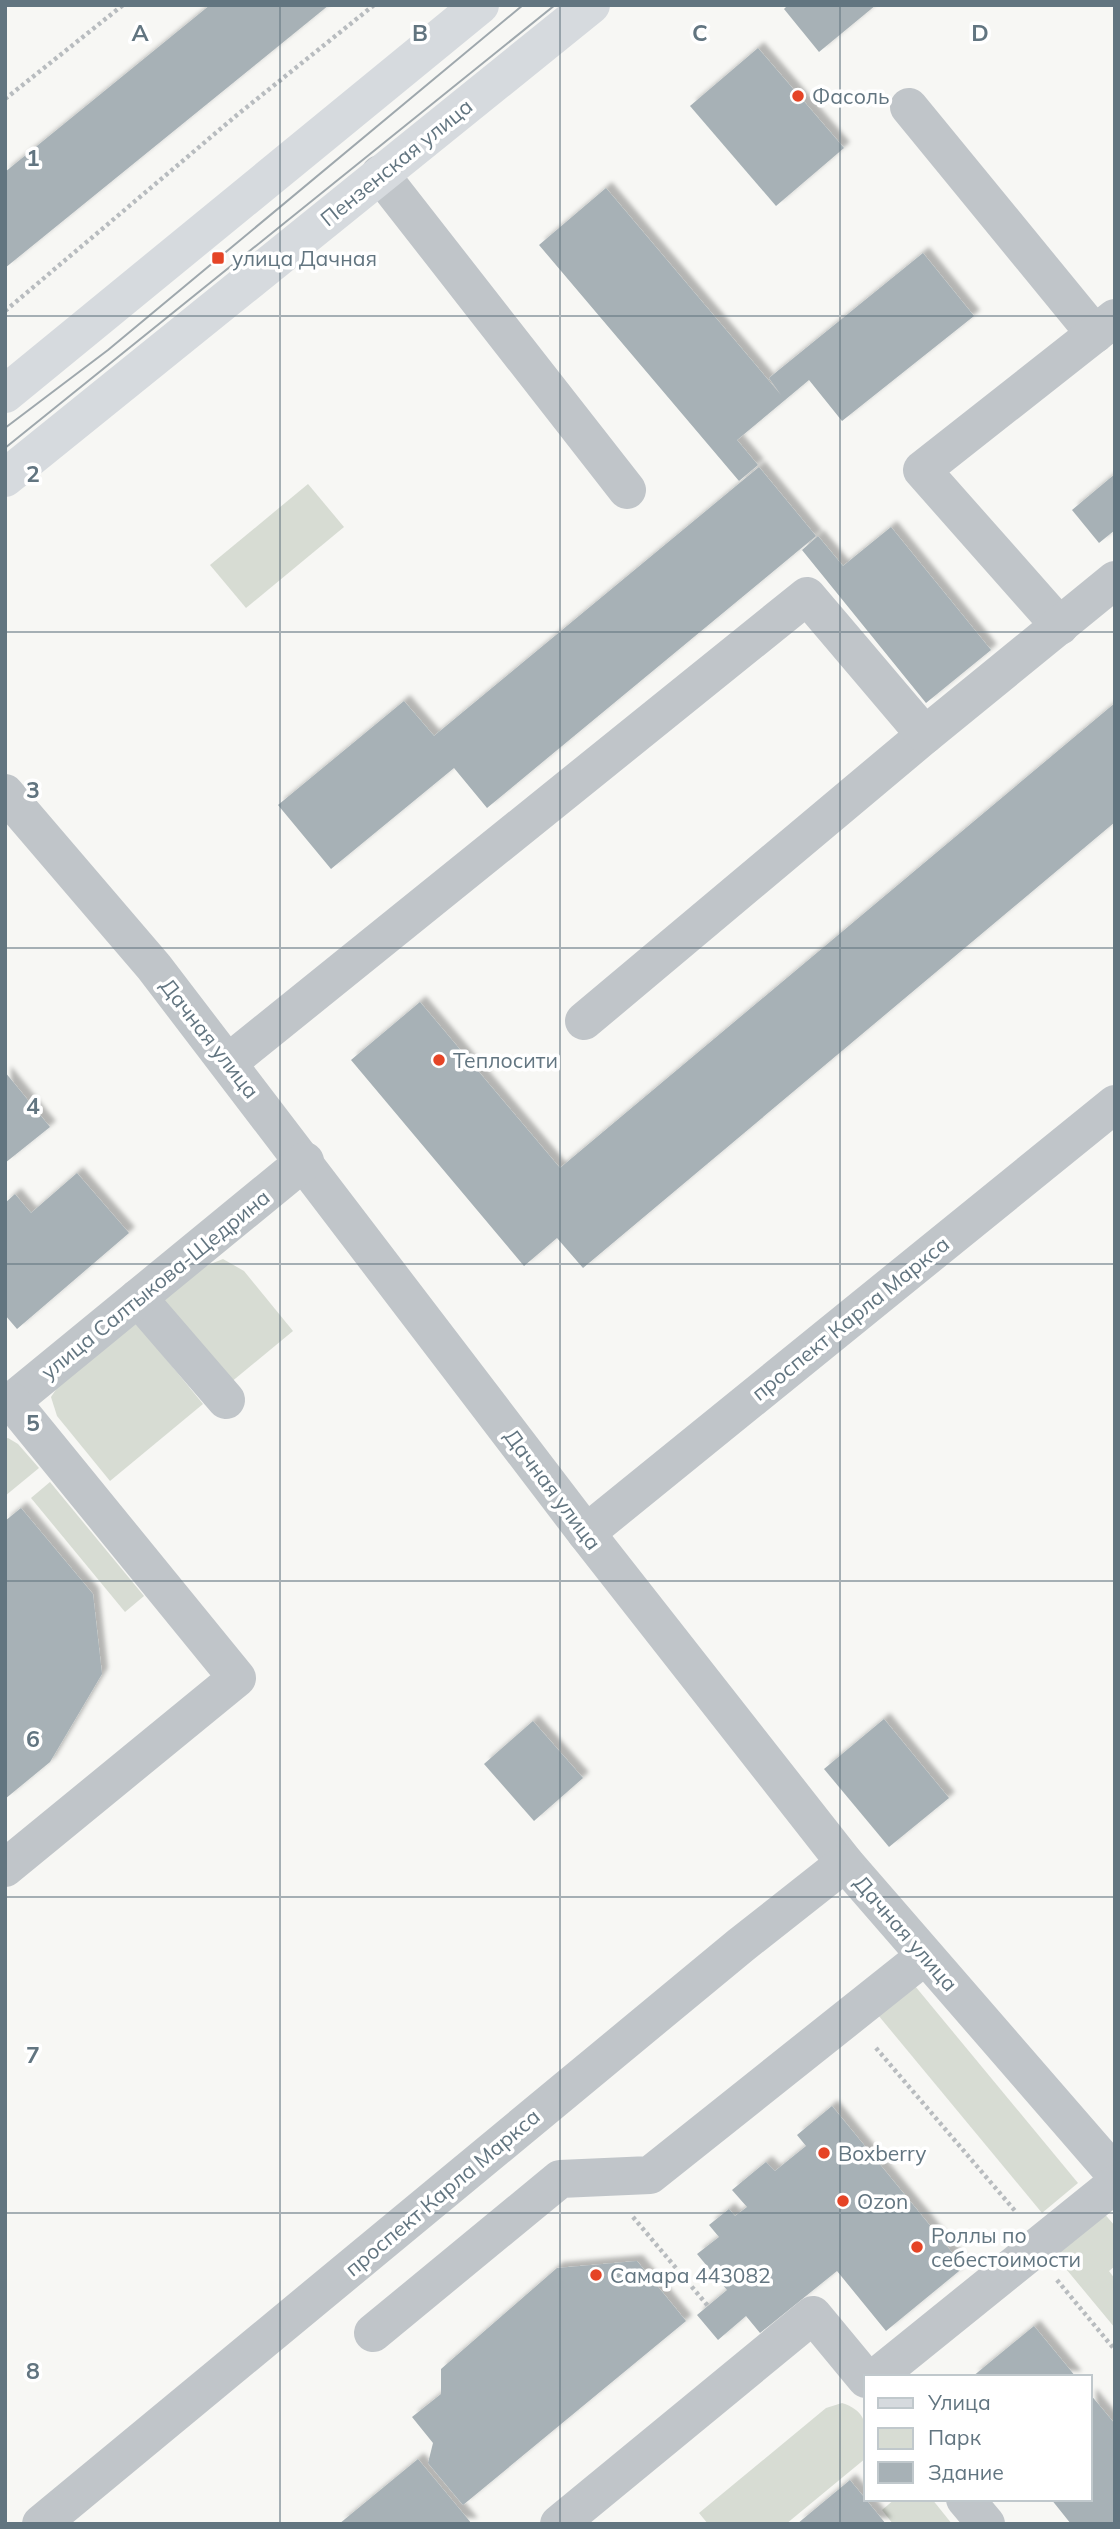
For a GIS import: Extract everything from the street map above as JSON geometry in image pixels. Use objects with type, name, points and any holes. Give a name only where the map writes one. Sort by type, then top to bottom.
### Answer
[{"type":"main road","points":[[5,394],[480,5]]},
{"type":"main road","name":"Пензенская улица","points":[[5,478],[591,5]]},
{"type":"street","points":[[909,107],[1105,326],[922,470],[1060,626]]},
{"type":"street","points":[[380,174],[627,490]]},
{"type":"street","points":[[584,1021],[925,735],[1115,580]]},
{"type":"street","points":[[229,1062],[807,596],[925,735]]},
{"type":"street","name":"Дачная улица","points":[[7,799],[155,967],[586,1533],[845,1863],[1115,2174]]},
{"type":"street","name":"проспект Карла Маркса","points":[[586,1533],[1115,1104]]},
{"type":"street","name":"улица Салтыкова-Щедрина","points":[[8,1404],[305,1161]]},
{"type":"street","points":[[138,1298],[226,1401]]},
{"type":"street","points":[[5,1868],[237,1678],[8,1404]]},
{"type":"street","name":"проспект Карла Маркса","points":[[41,2524],[720,1963],[845,1863]]},
{"type":"street","points":[[373,2333],[561,2179],[650,2175],[925,1956]]},
{"type":"street","points":[[878,2375],[1031,2249],[1115,2184]]},
{"type":"street","points":[[559,2524],[813,2315],[864,2377]]},
{"type":"street","points":[[967,2501],[986,2524]]},
{"type":"path","points":[[5,99],[123,5]]},
{"type":"path","points":[[5,311],[237,115],[374,5]]},
{"type":"path","points":[[873,2043],[1027,2226],[1031,2249],[1115,2350]]},
{"type":"path","points":[[642,2207],[632,2215],[708,2306]]},
{"type":"green space","points":[[308,484],[344,527],[246,608],[210,565]]},
{"type":"green space","points":[[223,1259],[244,1271],[293,1331],[230,1383],[161,1299],[198,1269]]},
{"type":"green space","points":[[135,1321],[203,1404],[110,1481],[57,1416],[51,1397],[61,1382]]},
{"type":"green space","points":[[5,1439],[18,1444],[39,1468],[5,1496]]},
{"type":"green space","points":[[50,1482],[144,1596],[125,1612],[31,1498]]},
{"type":"green space","points":[[915,1986],[1078,2183],[1042,2213],[878,2015]]},
{"type":"green space","points":[[1102,2211],[1115,2226],[1115,2266],[1109,2271],[1115,2279],[1115,2328],[1052,2252]]},
{"type":"green space","points":[[842,2403],[858,2412],[864,2422],[864,2460],[786,2524],[708,2524],[699,2513],[826,2408]]},
{"type":"green space","points":[[893,2501],[934,2501],[952,2524],[893,2524],[882,2510]]},
{"type":"building","points":[[210,5],[329,5],[5,268],[5,172]]},
{"type":"building","points":[[788,5],[876,5],[819,52],[784,9]]},
{"type":"building","points":[[758,48],[844,148],[776,206],[690,106]]},
{"type":"building","points":[[606,188],[781,395],[769,378],[923,253],[974,316],[842,421],[809,380],[737,440],[758,465],[739,481],[539,245]]},
{"type":"building","points":[[759,467],[816,536],[487,808],[454,768],[331,869],[278,805],[404,701],[434,736]]},
{"type":"building","points":[[1115,474],[1115,530],[1099,543],[1072,510]]},
{"type":"building","points":[[891,527],[991,650],[926,703],[802,550],[818,536],[843,566]]},
{"type":"building","points":[[1115,703],[1115,822],[583,1268],[557,1238],[524,1266],[351,1060],[420,1002],[560,1168]]},
{"type":"building","points":[[5,1072],[50,1127],[5,1163]]},
{"type":"building","points":[[77,1173],[129,1233],[17,1329],[5,1315],[5,1203],[15,1194],[31,1213]]},
{"type":"building","points":[[21,1508],[93,1594],[102,1674],[50,1762],[5,1799],[5,1521]]},
{"type":"building","points":[[884,1719],[949,1798],[889,1847],[824,1769]]},
{"type":"building","points":[[533,1721],[583,1778],[534,1821],[484,1764]]},
{"type":"building","points":[[832,2106],[964,2267],[886,2331],[837,2271],[760,2333],[746,2316],[718,2340],[697,2315],[727,2290],[697,2254],[719,2237],[709,2225],[729,2209],[735,2216],[747,2207],[732,2190],[766,2162],[775,2171],[806,2146],[797,2135]]},
{"type":"building","points":[[637,2261],[686,2321],[463,2505],[428,2463],[433,2443],[412,2417],[441,2394],[441,2369],[557,2268]]},
{"type":"building","points":[[1034,2326],[1074,2375],[974,2375]]},
{"type":"building","points":[[1092,2396],[1115,2424],[1115,2524],[1071,2524],[1053,2501],[1092,2501]]},
{"type":"building","points":[[418,2459],[472,2524],[339,2524]]},
{"type":"building","points":[[850,2480],[864,2497],[864,2501],[867,2501],[886,2524],[797,2524]]},
{"type":"tram line","points":[[5,428],[108,350],[523,5]]},
{"type":"tram line","points":[[5,448],[555,5]]},
{"type":"place","name":"Фасоль","points":[[798,96]]},
{"type":"place","name":"улица Дачная","points":[[218,258]]},
{"type":"place","name":"Теплосити","points":[[439,1060]]},
{"type":"place","name":"Boxberry","points":[[824,2153]]},
{"type":"place","name":"Ozon","points":[[843,2201]]},
{"type":"place","name":"Роллы по себестоимости","points":[[917,2247]]},
{"type":"place","name":"Самара 443082","points":[[596,2275]]}]
